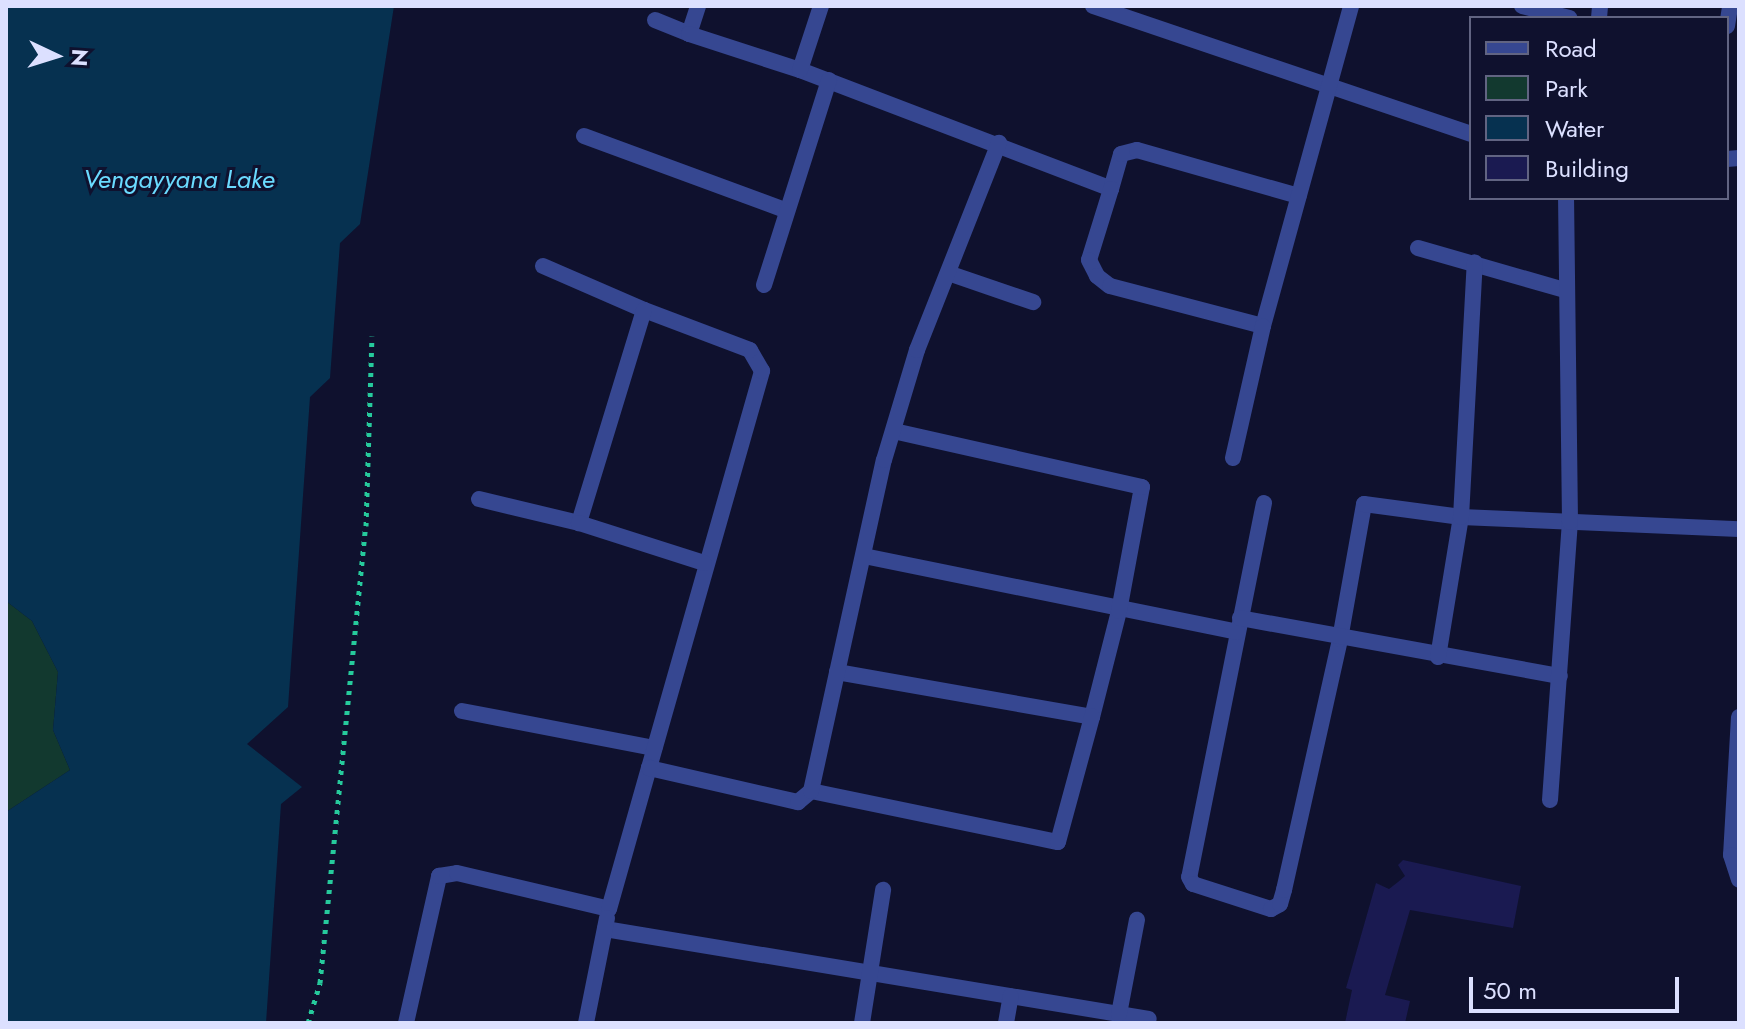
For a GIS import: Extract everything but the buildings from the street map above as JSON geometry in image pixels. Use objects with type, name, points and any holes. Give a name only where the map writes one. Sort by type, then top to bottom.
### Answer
[{"type":"street","points":[[689,34],[698,6]]},
{"type":"street","points":[[800,70],[821,6]]},
{"type":"street","points":[[1093,6],[1469,133]]},
{"type":"street","points":[[1233,458],[1263,326],[1351,6]]},
{"type":"street","points":[[1522,6],[1561,16]]},
{"type":"street","points":[[655,20],[999,143],[1111,189]]},
{"type":"street","points":[[764,285],[785,210],[829,80]]},
{"type":"street","points":[[584,136],[785,210]]},
{"type":"street","points":[[649,768],[798,802],[811,791],[894,431],[917,350],[951,274],[999,143]]},
{"type":"street","points":[[1263,326],[1110,286],[1097,276],[1089,260],[1121,154],[1137,150],[1299,196]]},
{"type":"street","points":[[1550,800],[1570,522],[1564,290],[1566,200]]},
{"type":"street","points":[[1418,248],[1564,290]]},
{"type":"street","points":[[1438,657],[1461,517],[1475,262]]},
{"type":"street","points":[[543,266],[644,310],[742,346],[760,363],[609,909],[586,1023]]},
{"type":"street","points":[[951,274],[1033,302]]},
{"type":"street","points":[[579,523],[644,310]]},
{"type":"street","points":[[811,791],[1058,842],[1119,611],[1142,487],[894,431]]},
{"type":"street","points":[[479,499],[579,523],[704,563]]},
{"type":"street","points":[[1264,503],[1189,877],[1193,884],[1271,909],[1280,904],[1284,890],[1340,639],[1364,504],[1461,517],[1739,529]]},
{"type":"street","points":[[864,556],[1119,611],[1340,639],[1560,676]]},
{"type":"street","points":[[837,672],[1092,717]]},
{"type":"street","points":[[462,711],[654,748]]},
{"type":"street","points":[[1739,717],[1731,855],[1739,880]]},
{"type":"street","points":[[406,1023],[439,876],[457,873],[609,909]]},
{"type":"street","points":[[862,1023],[883,890]]},
{"type":"street","points":[[1119,1014],[1137,920]]},
{"type":"street","points":[[605,929],[868,975],[1149,1019]]},
{"type":"street","points":[[1006,1023],[1011,996]]},
{"type":"path","points":[[308,1023],[320,983],[366,526],[372,336]]},
{"type":"green space","points":[[6,601],[32,621],[58,672],[53,730],[70,770],[6,812]]},
{"type":"water","name":"Vengayyana Lake","points":[[6,6],[394,6],[360,224],[340,243],[330,378],[310,397],[288,707],[247,744],[302,787],[281,804],[266,1023],[6,1023],[6,812],[70,770],[53,730],[58,672],[32,621],[6,601]]}]
